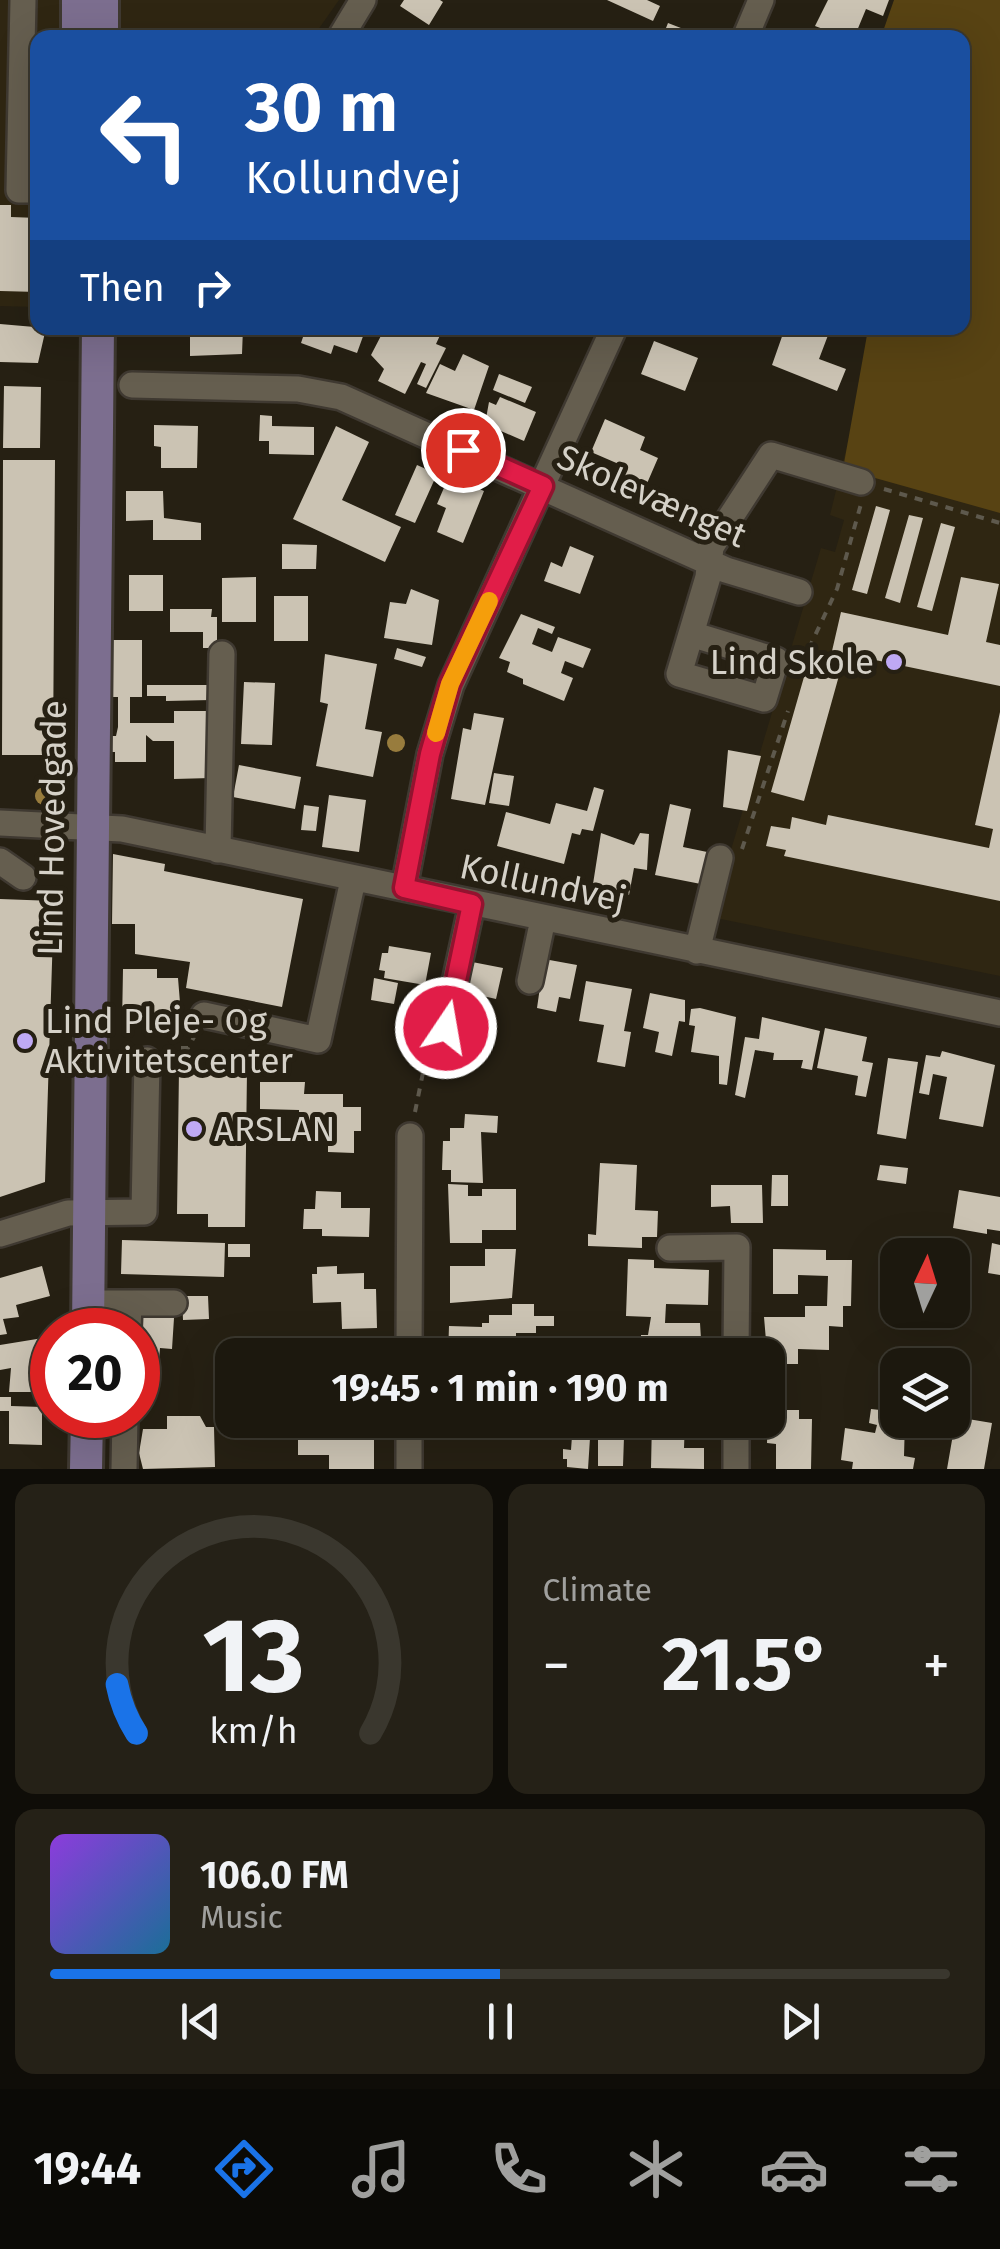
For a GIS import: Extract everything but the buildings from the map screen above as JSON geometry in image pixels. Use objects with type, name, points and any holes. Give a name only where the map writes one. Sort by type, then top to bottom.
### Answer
[{"type":"main road","points":[[78,0],[78,30]]},
{"type":"main road","points":[[102,0],[102,30]]},
{"type":"main road","name":"Lind Hovedgade","points":[[69,1308],[79,1212],[81,825],[76,335]]},
{"type":"main road","name":"Lind Hovedgade","points":[[81,825],[98,335]]},
{"type":"main road","name":"Lind Hovedgade","points":[[79,1212],[88,1308]]},
{"type":"main road","points":[[65,1469],[66,1438]]},
{"type":"main road","points":[[86,1469],[87,1438]]},
{"type":"street","points":[[345,30],[363,0]]},
{"type":"street","points":[[748,30],[762,0]]},
{"type":"street","points":[[15,9],[19,190]]},
{"type":"street","points":[[404,888],[430,754],[450,684],[611,335]]},
{"type":"street","name":"Skolevænget","points":[[132,385],[298,388],[341,397],[710,563],[800,592]]},
{"type":"street","points":[[691,634],[776,660],[764,699],[680,674],[710,563],[711,546],[771,455],[864,483]]},
{"type":"street","points":[[218,850],[222,654]]},
{"type":"street","name":"Kollundvej","points":[[1,824],[81,825],[218,850],[1000,1014]]},
{"type":"street","points":[[0,860],[23,877]]},
{"type":"street","points":[[696,951],[729,860]]},
{"type":"street","points":[[204,1015],[318,1040],[353,880]]},
{"type":"street","points":[[446,1028],[472,904]]},
{"type":"street","points":[[530,981],[543,919]]},
{"type":"street","points":[[0,1234],[79,1212],[144,1212],[147,1060]]},
{"type":"street","points":[[409,1338],[410,1136]]},
{"type":"street","points":[[670,1248],[737,1246],[736,1338]]},
{"type":"street","points":[[113,1308],[128,1303],[174,1303]]},
{"type":"street","points":[[128,1303],[128,1308]]},
{"type":"street","points":[[124,1469],[125,1438]]},
{"type":"street","points":[[409,1438],[409,1469]]},
{"type":"street","points":[[736,1438],[736,1469]]},
{"type":"path","points":[[799,674],[837,588],[864,483],[1000,523]]},
{"type":"path","points":[[729,860],[788,710],[764,699]]},
{"type":"shaded area","points":[[0,0],[339,0],[318,30],[30,30],[30,307],[0,306]]},
{"type":"shaded area","points":[[894,0],[1000,0],[1000,513],[843,469],[867,335],[970,335],[970,30],[883,30]]},
{"type":"shaded area","name":"Lind Skole","points":[[1000,377],[1000,976],[711,917],[821,548],[835,552],[844,520],[830,515],[860,393]]},
{"type":"slow traffic","points":[[436,733],[450,684],[489,601]]},
{"type":"place","name":"Lind Skole","points":[[894,662]]},
{"type":"place","name":"Lind Pleje- Og Aktivitetscenter","points":[[25,1041]]},
{"type":"place","name":"ARSLAN","points":[[194,1129]]},
{"type":"route","points":[[446,1028],[472,904],[404,888],[430,754],[450,684],[543,486],[463,450]]}]
